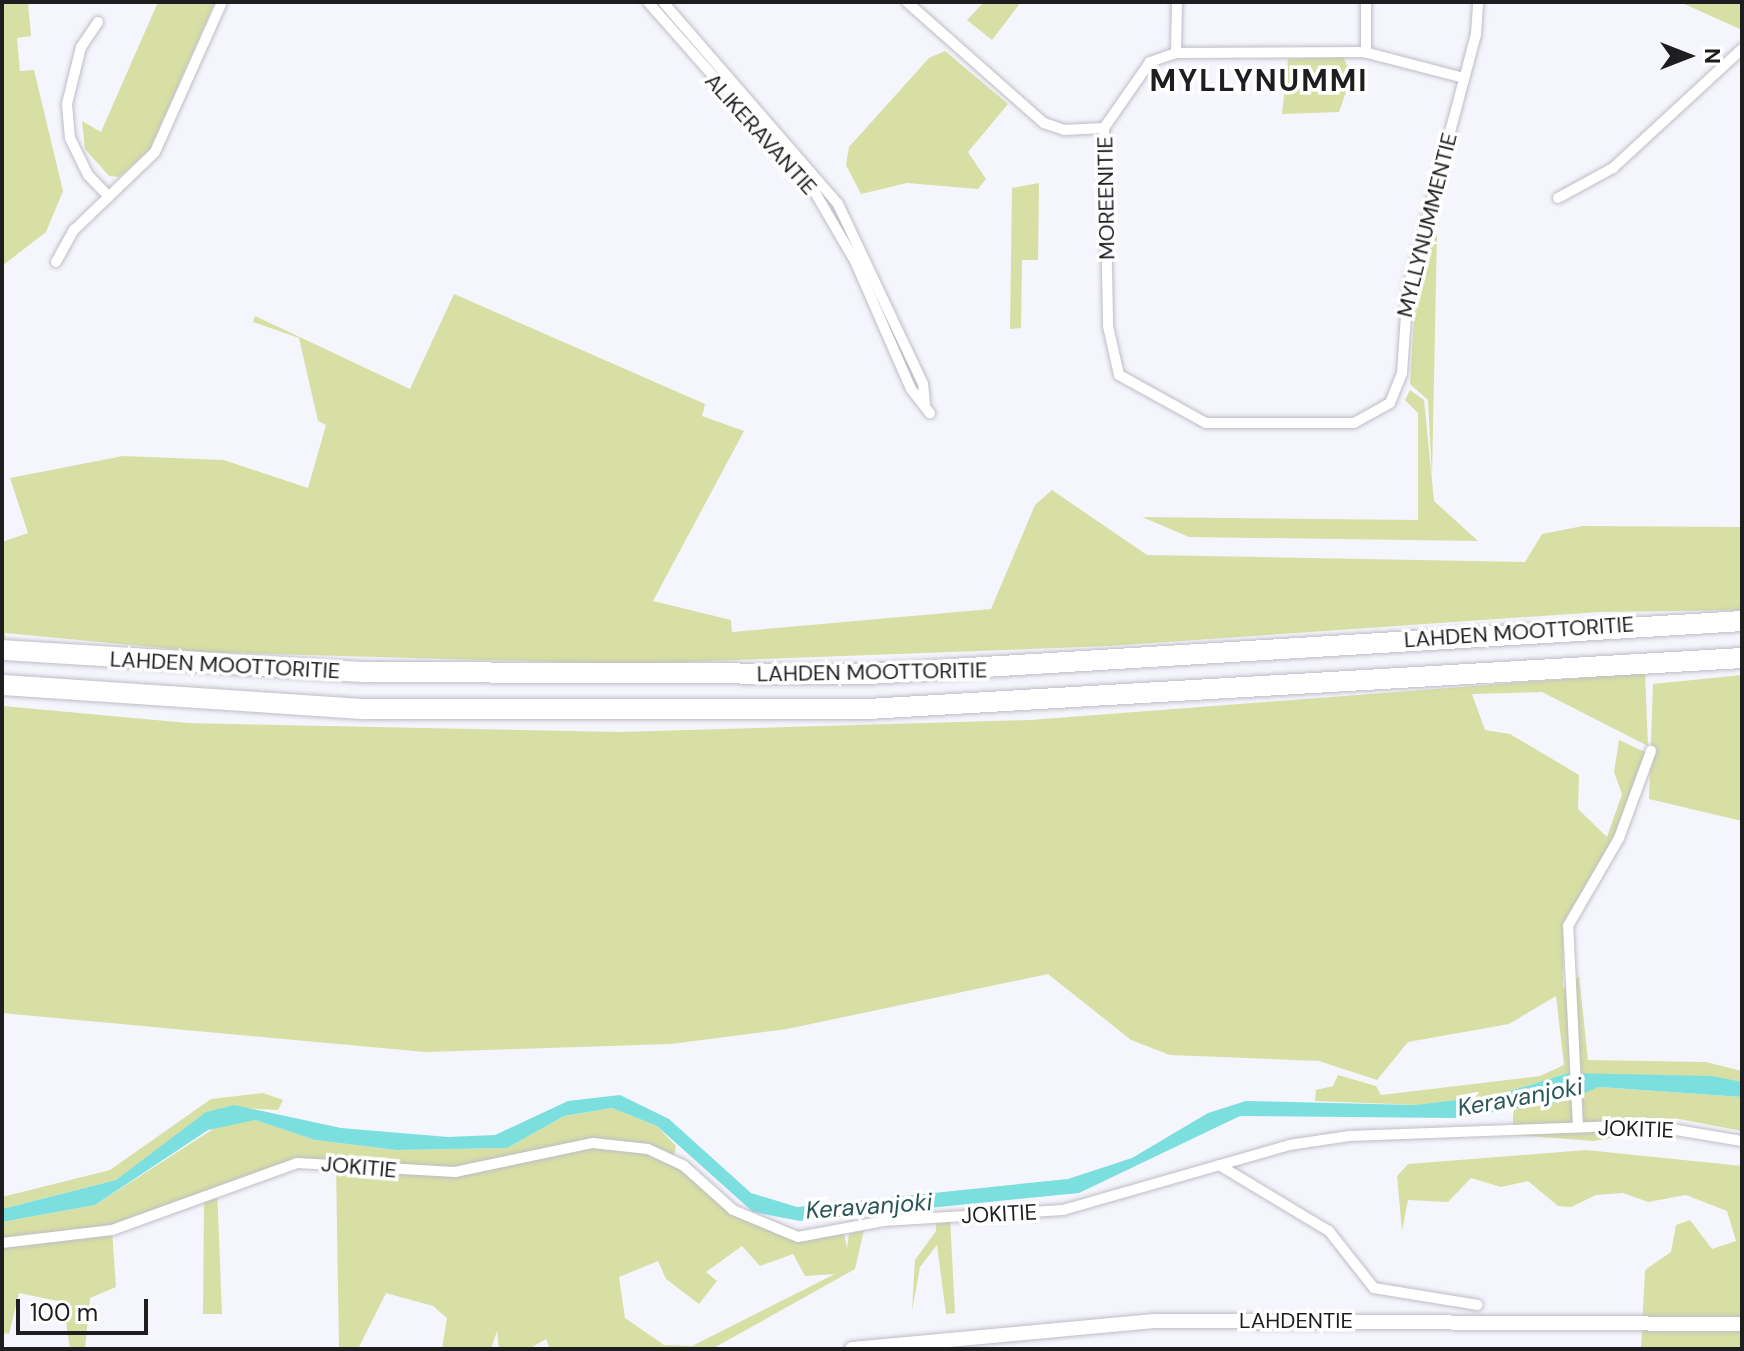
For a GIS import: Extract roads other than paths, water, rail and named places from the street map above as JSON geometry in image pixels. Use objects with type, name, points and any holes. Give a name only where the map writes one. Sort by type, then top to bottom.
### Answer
[{"type":"highway","name":"LAHDEN MOOTTORITIE","points":[[2,650],[364,672],[837,674],[1742,621]]},
{"type":"highway","name":"LAHDEN MOOTTORITIE","points":[[2,685],[363,709],[807,710],[1111,699],[1742,658]]},
{"type":"main road","name":"LAHDENTIE","points":[[852,1349],[1153,1321],[1742,1324]]},
{"type":"street","points":[[56,262],[74,230],[155,152],[222,2]]},
{"type":"street","name":"ALIKERAVANTIE","points":[[648,2],[813,189],[855,261],[911,389],[928,408],[923,384],[838,204],[800,152],[663,2]]},
{"type":"street","points":[[907,2],[1044,123],[1064,130],[1104,128]]},
{"type":"street","points":[[1177,2],[1176,53],[1366,53],[1464,78]]},
{"type":"street","points":[[1366,2],[1366,53]]},
{"type":"street","name":"MYLLYNUMMENTIE","points":[[1206,423],[1354,423],[1390,403],[1402,373],[1408,287],[1464,78],[1478,2]]},
{"type":"street","points":[[98,22],[81,47],[67,104],[70,138],[88,175],[109,197]]},
{"type":"street","points":[[1558,198],[1613,168],[1742,49]]},
{"type":"street","name":"MOREENITIE","points":[[1176,53],[1150,62],[1104,128],[1113,364],[1129,385],[1206,423]]},
{"type":"street","points":[[1578,1127],[1568,926],[1619,838],[1651,751]]},
{"type":"street","name":"JOKITIE","points":[[2,1243],[112,1230],[297,1163],[455,1172],[593,1143],[648,1149],[684,1166],[733,1210],[798,1237],[884,1221],[1063,1210],[1219,1165],[1349,1136],[1647,1125],[1742,1141]]},
{"type":"street","points":[[1219,1165],[1329,1231],[1374,1288],[1478,1305]]},
{"type":"water","name":"Keravanjoki","points":[[1568,1073],[1712,1076],[1742,1082],[1742,1097],[1599,1087],[1564,1101],[1456,1118],[1240,1116],[1079,1193],[800,1221],[753,1212],[657,1126],[612,1108],[564,1116],[507,1148],[396,1150],[315,1140],[255,1120],[208,1130],[95,1205],[2,1222],[2,1209],[116,1180],[206,1112],[234,1105],[341,1128],[448,1137],[495,1135],[568,1101],[620,1095],[669,1119],[751,1193],[797,1207],[1068,1179],[1132,1158],[1208,1113],[1246,1101],[1415,1105],[1497,1095]]},
{"type":"district","name":"MYLLYNUMMI","points":[[1259,81]]}]
